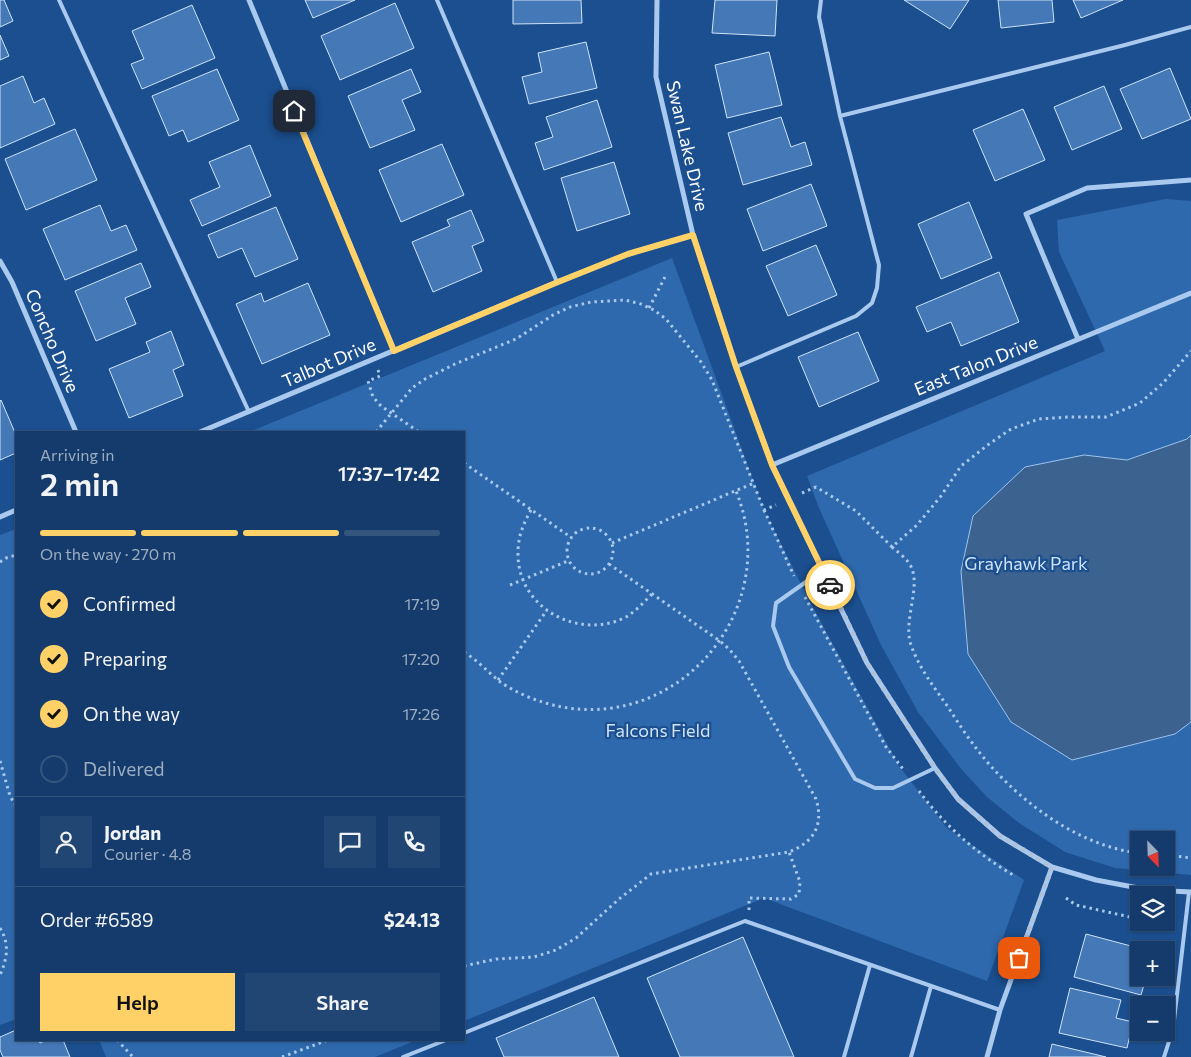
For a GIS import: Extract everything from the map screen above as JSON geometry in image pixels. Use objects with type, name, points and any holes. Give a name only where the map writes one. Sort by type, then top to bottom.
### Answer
[{"type":"street","points":[[248,0],[394,351]]},
{"type":"street","name":"Swan Lake Drive","points":[[657,0],[656,77],[693,235],[736,367],[772,465],[867,663],[935,768],[958,799],[1000,836],[1052,867],[1096,880],[1149,890],[1190,892]]},
{"type":"street","points":[[1078,339],[1026,214],[1087,188],[1191,180]]},
{"type":"street","name":"Talbot Drive","points":[[202,431],[628,254],[693,235]]},
{"type":"street","name":"Concho Drive","points":[[0,261],[12,282],[76,431]]},
{"type":"street","name":"East Talon Drive","points":[[772,465],[1191,293]]},
{"type":"street","points":[[0,517],[15,510]]},
{"type":"street","points":[[987,1057],[1000,1010],[1052,867]]},
{"type":"lane","points":[[59,0],[249,412]]},
{"type":"lane","points":[[437,0],[558,282]]},
{"type":"lane","points":[[736,367],[856,316],[872,303],[878,288],[879,265],[840,116],[819,16],[821,0]]},
{"type":"lane","points":[[840,116],[1125,45],[1191,26]]},
{"type":"lane","points":[[823,570],[776,603],[773,626],[789,667],[855,779],[874,788],[893,788],[935,768]]},
{"type":"lane","points":[[1164,1057],[1173,1029],[1190,892]]},
{"type":"lane","points":[[465,1033],[745,921],[1000,1010]]},
{"type":"lane","points":[[844,1057],[870,965]]},
{"type":"lane","points":[[911,1057],[931,986]]},
{"type":"lane","points":[[403,1057],[443,1041]]},
{"type":"path","points":[[650,308],[665,277]]},
{"type":"path","points":[[377,431],[412,388],[425,379],[455,364],[516,339],[553,315],[570,307],[591,302],[625,300],[650,308],[666,319],[701,362],[708,374],[764,510],[799,586],[886,747],[931,807],[960,836],[1000,867],[1015,876]]},
{"type":"path","points":[[892,547],[917,525],[941,496],[961,466],[1011,429],[1039,419],[1106,417],[1140,403],[1162,383],[1191,351]]},
{"type":"path","points":[[374,359],[380,376],[368,381],[372,398],[418,431]]},
{"type":"path","points":[[465,464],[572,538]]},
{"type":"path","points":[[612,543],[754,484]]},
{"type":"path","points":[[764,510],[816,487],[856,512],[905,558],[912,569],[913,582],[909,632],[911,644],[923,670],[977,749],[1005,781],[1042,813],[1094,842],[1130,851]]},
{"type":"path","points":[[465,653],[498,680],[520,693],[541,702],[570,708],[608,708],[630,704],[651,697],[671,687],[690,674],[706,659],[732,622],[740,602],[747,566],[748,536],[744,515],[736,491]]},
{"type":"path","points":[[531,510],[523,524],[518,556],[523,580],[535,600],[547,610],[561,619],[577,624],[594,626],[611,623],[627,616],[641,606],[652,594]]},
{"type":"path","points":[[592,528],[604,532],[612,543],[612,555],[609,564],[602,571],[589,574],[577,570],[570,560],[568,546],[572,538],[579,531],[592,528]]},
{"type":"path","points":[[0,562],[15,555]]},
{"type":"path","points":[[510,586],[570,560]]},
{"type":"path","points":[[465,966],[496,959],[534,957],[556,950],[576,938],[618,899],[651,874],[789,852],[800,848],[809,841],[819,821],[816,799],[739,661],[720,641],[609,564]]},
{"type":"path","points":[[498,680],[547,610]]},
{"type":"path","points":[[0,761],[10,796],[15,804]]},
{"type":"path","points":[[748,922],[750,898],[791,899],[799,894],[800,882],[789,852]]},
{"type":"path","points":[[1175,857],[1191,858]]},
{"type":"path","points":[[1066,898],[1076,905],[1130,917]]},
{"type":"path","points":[[0,928],[8,946],[5,963],[0,975]]},
{"type":"path","points":[[118,1041],[133,1057]]},
{"type":"path","points":[[282,1057],[325,1041]]},
{"type":"green space","name":"Grayhawk Park","points":[[1166,199],[1191,201],[1191,875],[1175,874],[1175,831],[1130,831],[1130,869],[1115,868],[1065,852],[1019,823],[987,797],[962,770],[918,712],[881,645],[819,508],[807,476],[1105,351],[1059,252],[1057,220]]},
{"type":"green space","name":"Falcons Field","points":[[672,258],[764,510],[809,600],[899,766],[947,828],[1024,880],[987,981],[764,898],[465,1021],[465,431],[251,431]]},
{"type":"green space","points":[[15,529],[15,1019],[0,1025],[0,535]]},
{"type":"green space","points":[[99,1041],[415,1041],[375,1057],[106,1057]]},
{"type":"shaded area","points":[[1191,435],[1191,722],[1175,734],[1072,760],[1011,722],[968,654],[961,571],[973,516],[1025,467],[1084,455],[1127,460],[1187,439]]},
{"type":"building","points":[[0,0],[4,0],[13,21],[0,27]]},
{"type":"building","points":[[305,0],[355,0],[313,18]]},
{"type":"building","points":[[513,0],[581,0],[582,23],[513,24]]},
{"type":"building","points":[[715,0],[777,0],[775,36],[712,33]]},
{"type":"building","points":[[904,0],[969,0],[950,29]]},
{"type":"building","points":[[998,0],[1052,0],[1054,22],[1001,28]]},
{"type":"building","points":[[1073,0],[1123,0],[1081,18]]},
{"type":"building","points":[[395,3],[414,48],[340,80],[321,36]]},
{"type":"building","points":[[192,5],[215,58],[142,89],[131,64],[144,59],[132,31]]},
{"type":"building","points":[[0,35],[9,56],[0,60]]},
{"type":"building","points":[[586,42],[597,88],[529,104],[522,77],[542,72],[538,53]]},
{"type":"building","points":[[769,52],[782,105],[727,118],[715,65]]},
{"type":"building","points":[[1170,68],[1191,119],[1142,139],[1120,89]]},
{"type":"building","points":[[217,69],[239,120],[188,142],[183,130],[169,136],[152,96]]},
{"type":"building","points":[[411,69],[421,92],[402,100],[415,130],[370,148],[348,96]]},
{"type":"building","points":[[23,76],[34,103],[44,98],[55,124],[0,148],[0,86]]},
{"type":"building","points":[[1104,86],[1122,129],[1072,150],[1054,107]]},
{"type":"building","points":[[597,100],[612,147],[544,170],[535,143],[553,137],[546,117]]},
{"type":"building","points":[[1023,109],[1045,160],[995,181],[973,130]]},
{"type":"building","points":[[781,117],[791,147],[805,142],[812,165],[743,185],[728,133]]},
{"type":"building","points":[[75,129],[97,180],[26,210],[5,159]]},
{"type":"building","points":[[442,144],[464,195],[401,222],[379,170]]},
{"type":"building","points":[[250,145],[271,196],[202,226],[190,200],[220,187],[209,162]]},
{"type":"building","points":[[614,162],[630,214],[577,231],[561,178]]},
{"type":"building","points":[[811,184],[827,226],[763,251],[747,209]]},
{"type":"building","points":[[969,202],[992,258],[941,279],[918,224]]},
{"type":"building","points":[[100,205],[111,231],[126,225],[137,250],[65,280],[43,229]]},
{"type":"building","points":[[276,207],[298,259],[255,277],[242,248],[218,258],[208,235]]},
{"type":"building","points":[[471,210],[484,241],[472,246],[482,271],[433,292],[412,242],[450,226],[447,220]]},
{"type":"building","points":[[816,245],[837,295],[788,316],[766,266]]},
{"type":"building","points":[[141,263],[151,287],[125,298],[136,324],[96,341],[75,291]]},
{"type":"building","points":[[999,272],[1019,322],[961,346],[951,322],[927,332],[916,307]]},
{"type":"building","points":[[308,283],[330,335],[262,364],[236,304],[261,293],[264,302]]},
{"type":"building","points":[[171,331],[184,365],[173,370],[183,396],[129,418],[109,369],[150,352],[146,342]]},
{"type":"building","points":[[858,332],[879,381],[819,407],[798,357]]},
{"type":"building","points":[[0,401],[15,433],[15,453],[0,460]]},
{"type":"building","points":[[1086,934],[1130,946],[1130,986],[1144,986],[1141,995],[1074,977]]},
{"type":"building","points":[[743,937],[794,1057],[680,1057],[647,978]]},
{"type":"building","points":[[1070,988],[1121,1000],[1116,1018],[1130,1021],[1130,1035],[1127,1048],[1059,1033]]},
{"type":"building","points":[[594,997],[619,1057],[504,1057],[496,1038]]},
{"type":"building","points":[[15,1030],[15,1041],[39,1041],[40,1043],[45,1041],[63,1041],[70,1057],[3,1057],[0,1050],[0,1037]]},
{"type":"building","points":[[1052,1044],[1106,1057],[1049,1057]]},
{"type":"way so far","points":[[830,585],[867,663],[935,768],[958,799],[1000,836],[1052,867],[1019,958]]},
{"type":"route","points":[[294,111],[394,351],[628,254],[693,235],[736,367],[772,465],[830,585]]}]
